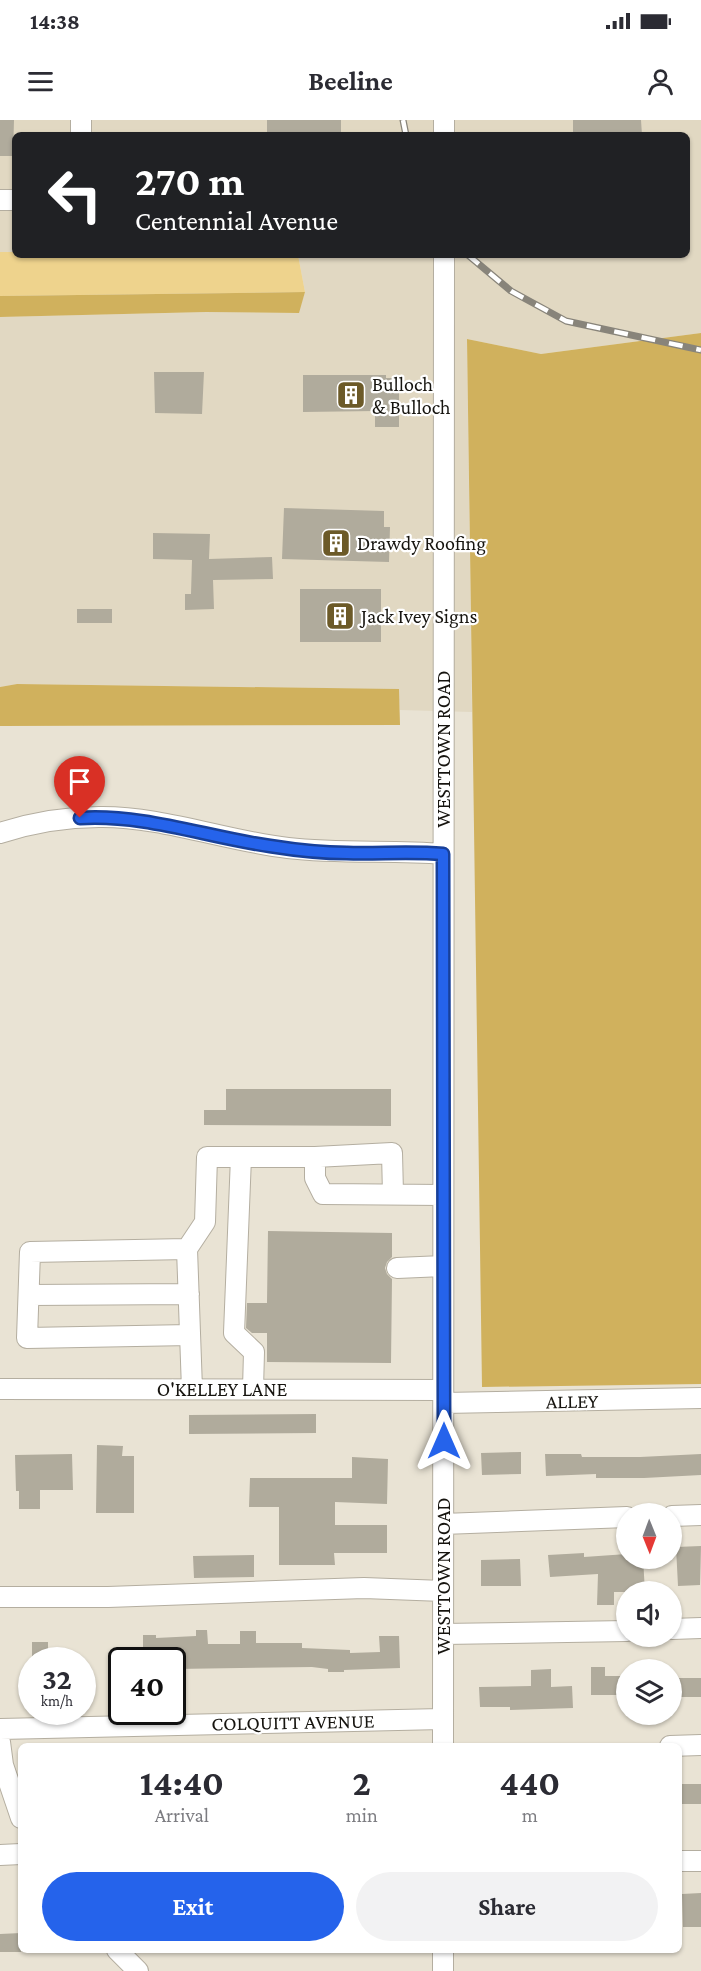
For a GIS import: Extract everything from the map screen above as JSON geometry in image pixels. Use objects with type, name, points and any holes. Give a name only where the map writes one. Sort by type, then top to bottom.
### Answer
[{"type":"street","name":"WESTTOWN ROAD","points":[[443,1743],[444,258]]},
{"type":"street","points":[[0,833],[60,819],[100,817],[152,822],[267,846],[318,852],[443,854]]},
{"type":"street","points":[[192,1389],[187,1249],[205,1222],[207,1157],[392,1153],[393,1194]]},
{"type":"street","points":[[315,1156],[315,1178],[323,1194],[443,1195]]},
{"type":"street","points":[[241,1157],[234,1334],[254,1352],[253,1389]]},
{"type":"street","points":[[187,1249],[30,1252],[27,1338],[190,1335]]},
{"type":"street","points":[[397,1268],[443,1266]]},
{"type":"street","points":[[28,1295],[189,1294]]},
{"type":"street","name":"O'KELLEY LANE","points":[[0,1389],[253,1389],[443,1396]]},
{"type":"street","name":"ALLEY","points":[[443,1396],[701,1398]]},
{"type":"street","points":[[682,1516],[701,1515]]},
{"type":"street","points":[[443,1524],[616,1517]]},
{"type":"street","points":[[0,1597],[108,1597],[364,1588],[443,1591]]},
{"type":"street","points":[[682,1629],[701,1628]]},
{"type":"street","points":[[443,1634],[616,1631]]},
{"type":"street","name":"COLQUITT AVENUE","points":[[0,1729],[442,1719]]},
{"type":"street","points":[[0,1742],[3,1765],[18,1809]]},
{"type":"street","points":[[682,1746],[701,1745]]},
{"type":"street","points":[[0,1855],[18,1854]]},
{"type":"street","points":[[682,1861],[701,1861]]},
{"type":"street","points":[[120,1953],[138,1971]]},
{"type":"street","points":[[443,1953],[443,1971]]},
{"type":"shaded area","points":[[0,120],[701,120],[701,333],[541,354],[467,339],[472,712],[400,710],[398,689],[18,684],[0,687],[0,317],[206,312],[298,313],[305,292],[299,258],[690,258],[690,132],[12,132],[12,252],[0,252]]},
{"type":"shaded area","points":[[0,252],[12,252],[12,258],[299,258],[305,292],[0,296]]},
{"type":"shaded area","points":[[305,292],[299,313],[206,312],[0,317],[0,296]]},
{"type":"shaded area","points":[[701,333],[701,1384],[482,1387],[467,339],[541,354]]},
{"type":"shaded area","points":[[17,684],[399,689],[400,725],[0,726],[0,687]]},
{"type":"building","points":[[0,120],[14,120],[12,156],[0,156]]},
{"type":"building","points":[[267,120],[341,120],[341,132],[267,132]]},
{"type":"building","points":[[573,120],[641,120],[642,132],[573,132]]},
{"type":"building","points":[[154,372],[204,372],[202,414],[155,413]]},
{"type":"building","name":"Bulloch & Bulloch","points":[[303,375],[386,375],[386,378],[399,378],[399,427],[375,427],[375,411],[303,412]]},
{"type":"building","name":"Drawdy Roofing","points":[[284,508],[384,511],[384,527],[390,527],[389,562],[282,559]]},
{"type":"building","points":[[153,533],[210,534],[209,559],[272,557],[273,579],[213,580],[214,609],[185,610],[185,594],[191,594],[192,560],[153,559]]},
{"type":"building","name":"Jack Ivey Signs","points":[[300,589],[381,589],[381,642],[300,642]]},
{"type":"building","points":[[77,609],[112,609],[112,623],[77,623]]},
{"type":"building","points":[[226,1089],[391,1089],[391,1126],[204,1125],[204,1110],[226,1110]]},
{"type":"building","points":[[268,1231],[392,1233],[392,1257],[385,1268],[392,1279],[391,1363],[267,1362],[267,1333],[252,1333],[246,1328],[247,1303],[267,1303]]},
{"type":"building","points":[[316,1414],[316,1433],[189,1434],[189,1415]]},
{"type":"building","points":[[97,1445],[123,1446],[122,1456],[134,1456],[134,1513],[96,1513]]},
{"type":"building","points":[[521,1452],[521,1474],[482,1475],[481,1453]]},
{"type":"building","points":[[72,1454],[73,1490],[40,1490],[40,1509],[19,1509],[15,1455]]},
{"type":"building","points":[[545,1454],[581,1454],[582,1457],[640,1457],[701,1454],[701,1475],[644,1478],[596,1478],[596,1474],[546,1476]]},
{"type":"building","points":[[352,1457],[388,1459],[387,1504],[335,1502],[335,1525],[387,1525],[387,1553],[334,1553],[335,1565],[279,1565],[279,1507],[249,1507],[250,1478],[352,1478]]},
{"type":"building","points":[[701,1546],[700,1585],[682,1586],[682,1581],[678,1581],[677,1569],[682,1569],[682,1547]]},
{"type":"building","points":[[584,1553],[584,1557],[616,1555],[616,1569],[644,1569],[644,1581],[616,1581],[614,1605],[597,1605],[598,1574],[550,1577],[548,1555]]},
{"type":"building","points":[[254,1555],[254,1577],[194,1578],[193,1556]]},
{"type":"building","points":[[520,1559],[521,1586],[481,1586],[481,1560]]},
{"type":"building","points":[[196,1630],[207,1630],[208,1644],[240,1644],[240,1631],[256,1631],[256,1643],[302,1643],[302,1648],[350,1650],[350,1653],[380,1652],[379,1636],[399,1636],[400,1668],[344,1670],[344,1672],[328,1672],[328,1669],[312,1667],[186,1669],[186,1647],[143,1647],[143,1635],[156,1635],[156,1638],[196,1636]]},
{"type":"building","points":[[32,1642],[48,1642],[48,1647],[32,1647]]},
{"type":"building","points":[[591,1667],[605,1667],[605,1676],[616,1676],[616,1695],[591,1695]]},
{"type":"building","points":[[551,1669],[551,1687],[572,1686],[573,1708],[510,1710],[510,1707],[480,1707],[479,1687],[531,1686],[531,1670]]},
{"type":"building","points":[[682,1678],[701,1678],[701,1697],[682,1697]]},
{"type":"building","points":[[682,1784],[701,1784],[701,1804],[682,1804]]},
{"type":"building","points":[[701,1893],[701,1927],[683,1927],[682,1894]]},
{"type":"building","points":[[18,1933],[18,1952],[0,1952],[0,1934]]},
{"type":"railway","points":[[403,120],[405,132]]},
{"type":"railway","points":[[472,258],[511,291],[566,321],[701,350]]},
{"type":"place","name":"Bulloch & Bulloch","points":[[351,395]]},
{"type":"place","name":"Drawdy Roofing","points":[[336,543]]},
{"type":"place","name":"Jack Ivey Signs","points":[[340,616]]},
{"type":"route","points":[[80,818],[100,817],[152,822],[267,846],[318,852],[443,854],[444,1441]]}]
